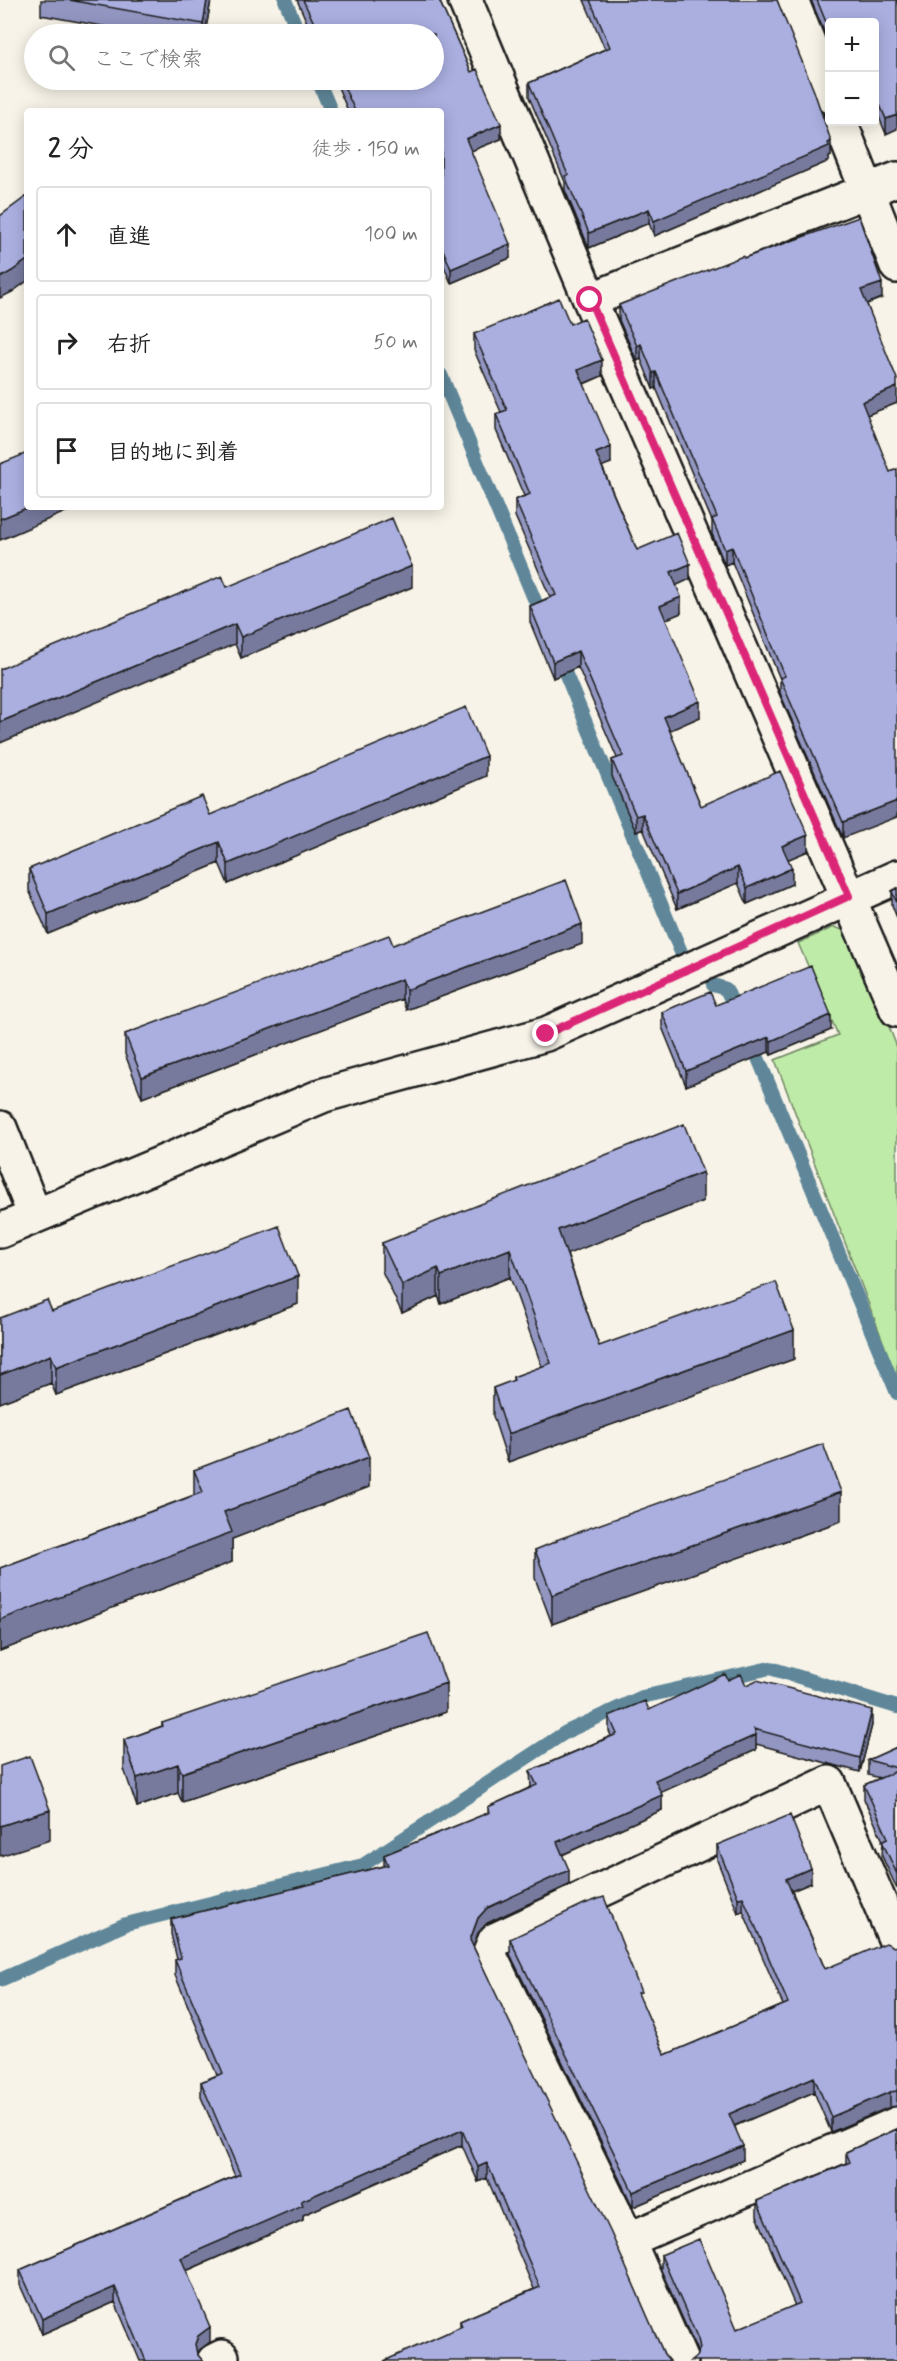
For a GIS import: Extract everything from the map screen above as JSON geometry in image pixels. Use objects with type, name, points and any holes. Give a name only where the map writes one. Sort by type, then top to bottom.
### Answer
[{"type":"street","points":[[465,0],[590,300],[897,1010]]},
{"type":"street","points":[[791,0],[825,84]]},
{"type":"street","points":[[842,126],[897,266]]},
{"type":"street","points":[[590,300],[897,179]]},
{"type":"street","points":[[0,1231],[324,1095],[546,1034],[849,896],[897,877]]},
{"type":"street","points":[[0,1128],[35,1215]]},
{"type":"street","points":[[681,2361],[628,2240],[489,1954],[495,1940],[829,1783],[897,1943]]},
{"type":"street","points":[[628,2240],[897,2124]]},
{"type":"green space","points":[[834,927],[852,933],[897,1047],[897,1378],[775,1060],[838,1035],[798,943]]},
{"type":"building","points":[[69,0],[207,0],[203,24]]},
{"type":"building","points":[[303,0],[439,0],[471,72],[477,69],[501,124],[466,139],[510,244],[451,269],[444,252],[444,108],[354,108],[346,90],[444,90],[444,24],[315,24]]},
{"type":"building","points":[[590,0],[777,0],[814,91],[831,141],[828,143],[829,146],[654,221],[649,209],[589,233],[565,176],[568,175],[529,83],[610,47]]},
{"type":"building","points":[[817,0],[897,0],[897,115],[886,119],[879,103],[879,18],[825,20]]},
{"type":"building","points":[[24,198],[24,262],[0,278],[0,216]]},
{"type":"building","points":[[859,217],[882,283],[861,290],[897,379],[897,387],[862,402],[890,472],[897,469],[897,801],[843,822],[780,678],[785,676],[732,547],[725,550],[712,519],[717,517],[656,372],[653,373],[641,344],[637,346],[619,305],[743,256],[744,258]]},
{"type":"building","points":[[559,298],[570,324],[584,318],[602,360],[578,370],[611,447],[596,453],[637,550],[677,533],[690,564],[671,572],[681,597],[660,606],[700,701],[664,717],[701,806],[780,771],[808,835],[782,846],[792,868],[747,888],[738,867],[677,894],[643,814],[636,816],[612,760],[623,756],[578,651],[553,662],[530,606],[556,595],[515,500],[530,494],[496,414],[507,410],[474,334]]},
{"type":"building","points":[[24,454],[24,509],[0,519],[0,464]]},
{"type":"building","points":[[392,518],[412,566],[241,637],[235,624],[0,722],[0,669],[222,576],[227,587]]},
{"type":"building","points":[[466,707],[486,756],[228,864],[219,842],[48,914],[29,869],[202,796],[210,815]]},
{"type":"building","points":[[566,880],[582,924],[406,990],[402,979],[142,1077],[125,1034],[389,935],[393,945]]},
{"type":"building","points":[[897,888],[897,903],[892,891]]},
{"type":"building","points":[[811,966],[831,1015],[771,1041],[769,1037],[686,1071],[662,1012],[710,992],[716,1005]]},
{"type":"building","points":[[684,1124],[703,1172],[558,1230],[599,1346],[776,1282],[794,1330],[508,1434],[493,1388],[514,1380],[513,1377],[551,1363],[510,1249],[441,1276],[438,1268],[402,1285],[382,1243]]},
{"type":"building","points":[[279,1226],[298,1276],[56,1367],[51,1355],[0,1375],[0,1318],[47,1300],[52,1311]]},
{"type":"building","points":[[351,1410],[369,1457],[224,1512],[232,1532],[0,1620],[0,1568],[203,1492],[194,1470]]},
{"type":"building","points":[[823,1444],[841,1492],[552,1595],[535,1550],[556,1540]]},
{"type":"building","points":[[428,1633],[446,1683],[182,1773],[178,1764],[137,1778],[124,1740],[163,1726],[162,1723]]},
{"type":"building","points":[[725,1674],[728,1680],[741,1674],[746,1685],[757,1680],[872,1710],[860,1758],[754,1729],[756,1735],[655,1780],[662,1795],[557,1842],[569,1870],[487,1908],[478,1918],[470,1940],[611,2233],[664,2354],[670,2361],[384,2361],[462,2326],[460,2321],[540,2287],[487,2163],[478,2167],[462,2130],[301,2201],[303,2205],[181,2258],[210,2327],[198,2336],[195,2344],[197,2354],[203,2361],[146,2361],[115,2287],[42,2319],[20,2270],[240,2174],[201,2082],[223,2073],[175,1960],[181,1958],[171,1919],[388,1865],[384,1855],[490,1812],[488,1807],[537,1785],[530,1771],[617,1734],[609,1716],[645,1701],[649,1710]]},
{"type":"building","points":[[897,1747],[897,1768],[868,1760]]},
{"type":"building","points":[[30,1756],[50,1810],[0,1826],[0,1766]]},
{"type":"building","points":[[897,1771],[897,1874],[882,1841],[888,1838],[864,1785]]},
{"type":"building","points":[[790,1815],[811,1868],[786,1879],[825,1969],[886,1943],[897,1946],[897,2091],[831,2117],[814,2077],[729,2114],[743,2146],[633,2192],[510,1939],[604,1897],[641,1992],[638,1993],[665,2055],[788,2003],[743,1897],[738,1898],[717,1845]]},
{"type":"building","points":[[897,2129],[897,2361],[691,2361],[696,2357],[700,2348],[698,2339],[661,2255],[699,2239],[737,2329],[800,2303],[757,2201],[850,2162],[846,2152]]},
{"type":"waterway","points":[[285,0],[295,24]]},
{"type":"waterway","points":[[322,90],[330,108]]},
{"type":"waterway","points":[[444,382],[543,620]]},
{"type":"waterway","points":[[559,658],[681,952]]},
{"type":"waterway","points":[[713,985],[726,989],[738,1015]]},
{"type":"waterway","points":[[751,1041],[897,1393]]},
{"type":"waterway","points":[[0,1980],[126,1924],[363,1865],[566,1732],[642,1697],[770,1668],[897,1707]]},
{"type":"route","points":[[546,1034],[849,896],[590,300]]}]
